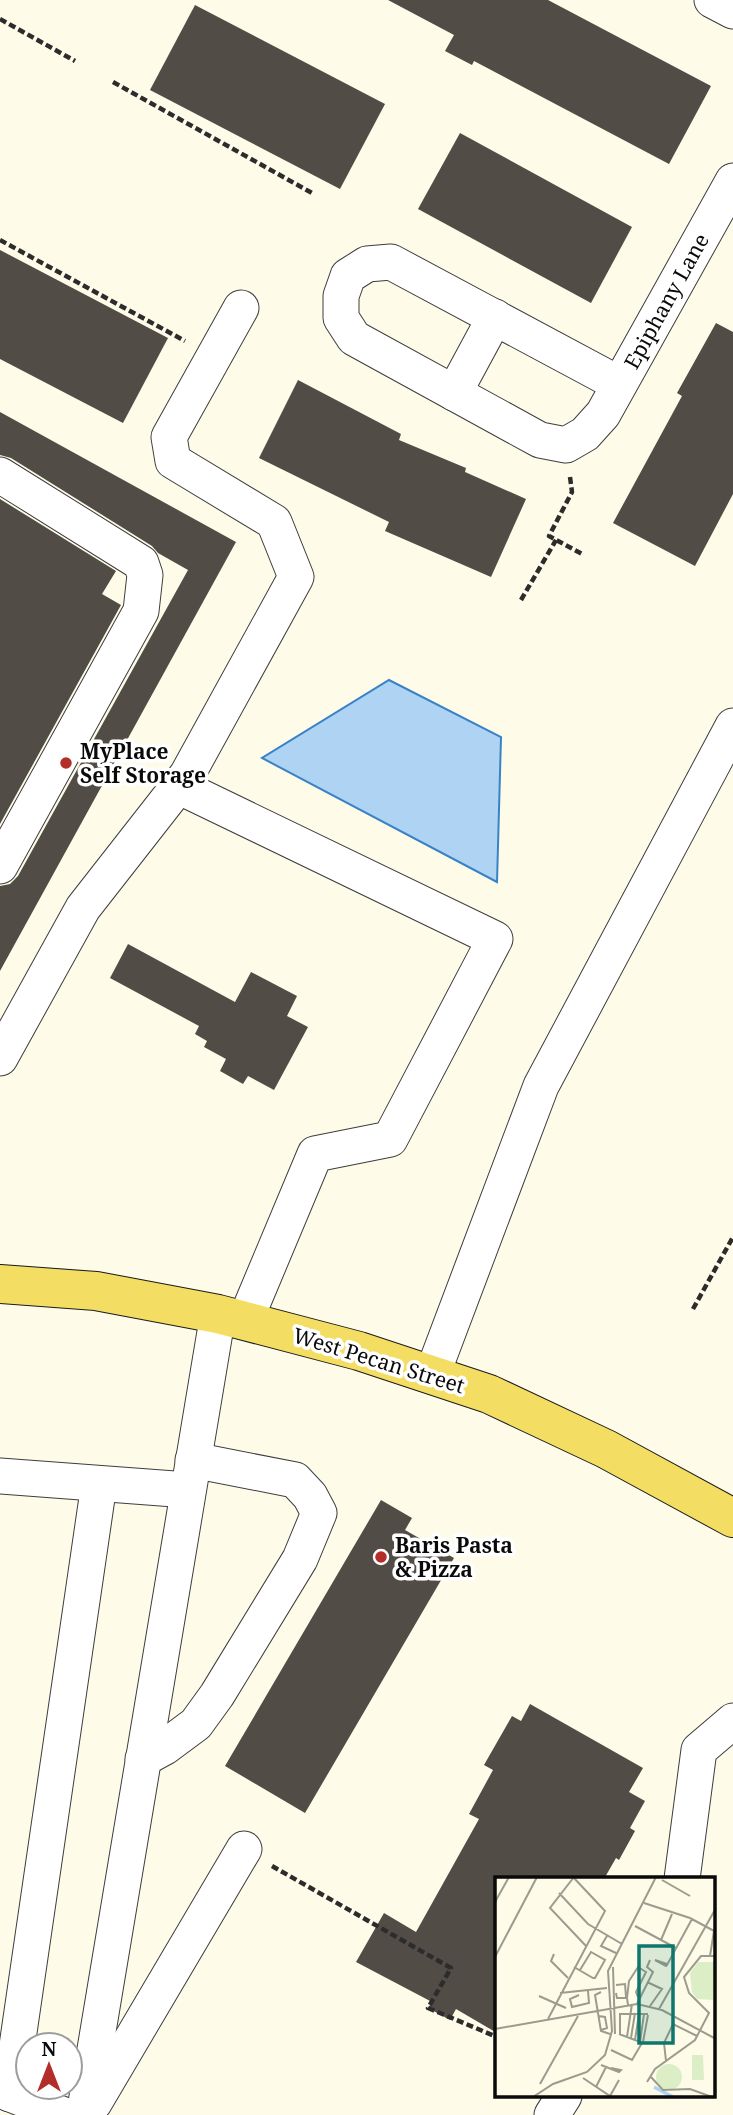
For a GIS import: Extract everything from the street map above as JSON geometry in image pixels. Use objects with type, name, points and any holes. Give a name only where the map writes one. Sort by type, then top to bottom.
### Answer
[{"type":"main road","name":"West Pecan Street","points":[[0,1284],[96,1291],[231,1317],[359,1351],[489,1394],[606,1449],[733,1518]]},
{"type":"street","points":[[712,0],[733,11]]},
{"type":"street","name":"Epiphany Lane","points":[[454,393],[540,440],[565,445],[585,434],[603,414],[733,181]]},
{"type":"street","points":[[495,317],[454,393],[354,338],[341,318],[341,296],[348,276],[367,264],[391,262],[495,317],[619,384]]},
{"type":"street","points":[[0,1058],[83,908],[187,775],[296,577],[274,522],[173,461],[169,437],[241,308]]},
{"type":"street","points":[[0,475],[141,564],[145,575],[141,611],[0,866]]},
{"type":"street","points":[[432,1375],[541,1086],[733,726]]},
{"type":"street","points":[[85,2115],[191,1475],[231,1317],[315,1154],[390,1139],[495,939],[178,786]]},
{"type":"street","points":[[1,1481],[99,1484],[191,1475],[295,1480],[310,1496],[319,1513],[300,1559],[217,1695],[196,1724],[165,1747],[143,1759]]},
{"type":"street","points":[[64,2115],[5,2092],[99,1484]]},
{"type":"street","points":[[682,1877],[699,1751],[733,1721]]},
{"type":"street","points":[[85,2115],[244,1849]]},
{"type":"street","points":[[552,2115],[563,2098]]},
{"type":"path","points":[[0,19],[75,61]]},
{"type":"path","points":[[113,82],[312,193]]},
{"type":"path","points":[[0,240],[214,357]]},
{"type":"path","points":[[570,476],[572,492],[549,536],[582,554]]},
{"type":"path","points":[[520,600],[556,540]]},
{"type":"path","points":[[694,1310],[733,1237]]},
{"type":"path","points":[[244,1849],[451,1968],[428,2008],[495,2036]]},
{"type":"water","points":[[389,680],[501,737],[497,882],[262,758]]},
{"type":"building","points":[[388,0],[548,0],[711,86],[669,164],[474,61],[472,65],[445,51],[454,35]]},
{"type":"building","points":[[195,5],[385,104],[340,189],[150,90]]},
{"type":"building","points":[[460,133],[632,227],[591,303],[418,209]]},
{"type":"building","points":[[0,250],[168,338],[123,423],[0,359]]},
{"type":"building","points":[[716,323],[733,332],[733,494],[695,566],[613,523],[682,396],[677,393]]},
{"type":"building","points":[[298,380],[401,434],[399,440],[466,468],[465,472],[526,499],[491,577],[385,531],[389,522],[259,458]]},
{"type":"building","points":[[0,412],[236,542],[0,971],[0,886],[10,884],[18,876],[188,570],[11,458],[0,455]]},
{"type":"building","points":[[0,499],[116,571],[102,594],[121,605],[0,824]]},
{"type":"building","points":[[128,944],[235,1002],[251,972],[297,996],[287,1016],[308,1027],[274,1090],[248,1076],[243,1084],[220,1071],[226,1059],[204,1047],[207,1041],[195,1034],[199,1026],[110,978]]},
{"type":"building","points":[[381,1500],[412,1518],[405,1530],[454,1558],[305,1813],[225,1766]]},
{"type":"building","points":[[530,1704],[643,1768],[629,1792],[645,1801],[630,1828],[635,1831],[619,1860],[616,1858],[605,1877],[495,1877],[495,2032],[456,2009],[450,2020],[428,2008],[432,2002],[356,1962],[384,1913],[416,1932],[479,1819],[469,1814],[493,1770],[484,1765],[512,1716],[521,1721]]},
{"type":"place","name":"MyPlace Self Storage","points":[[66,763]]},
{"type":"place","name":"Baris Pasta & Pizza","points":[[381,1557]]}]
